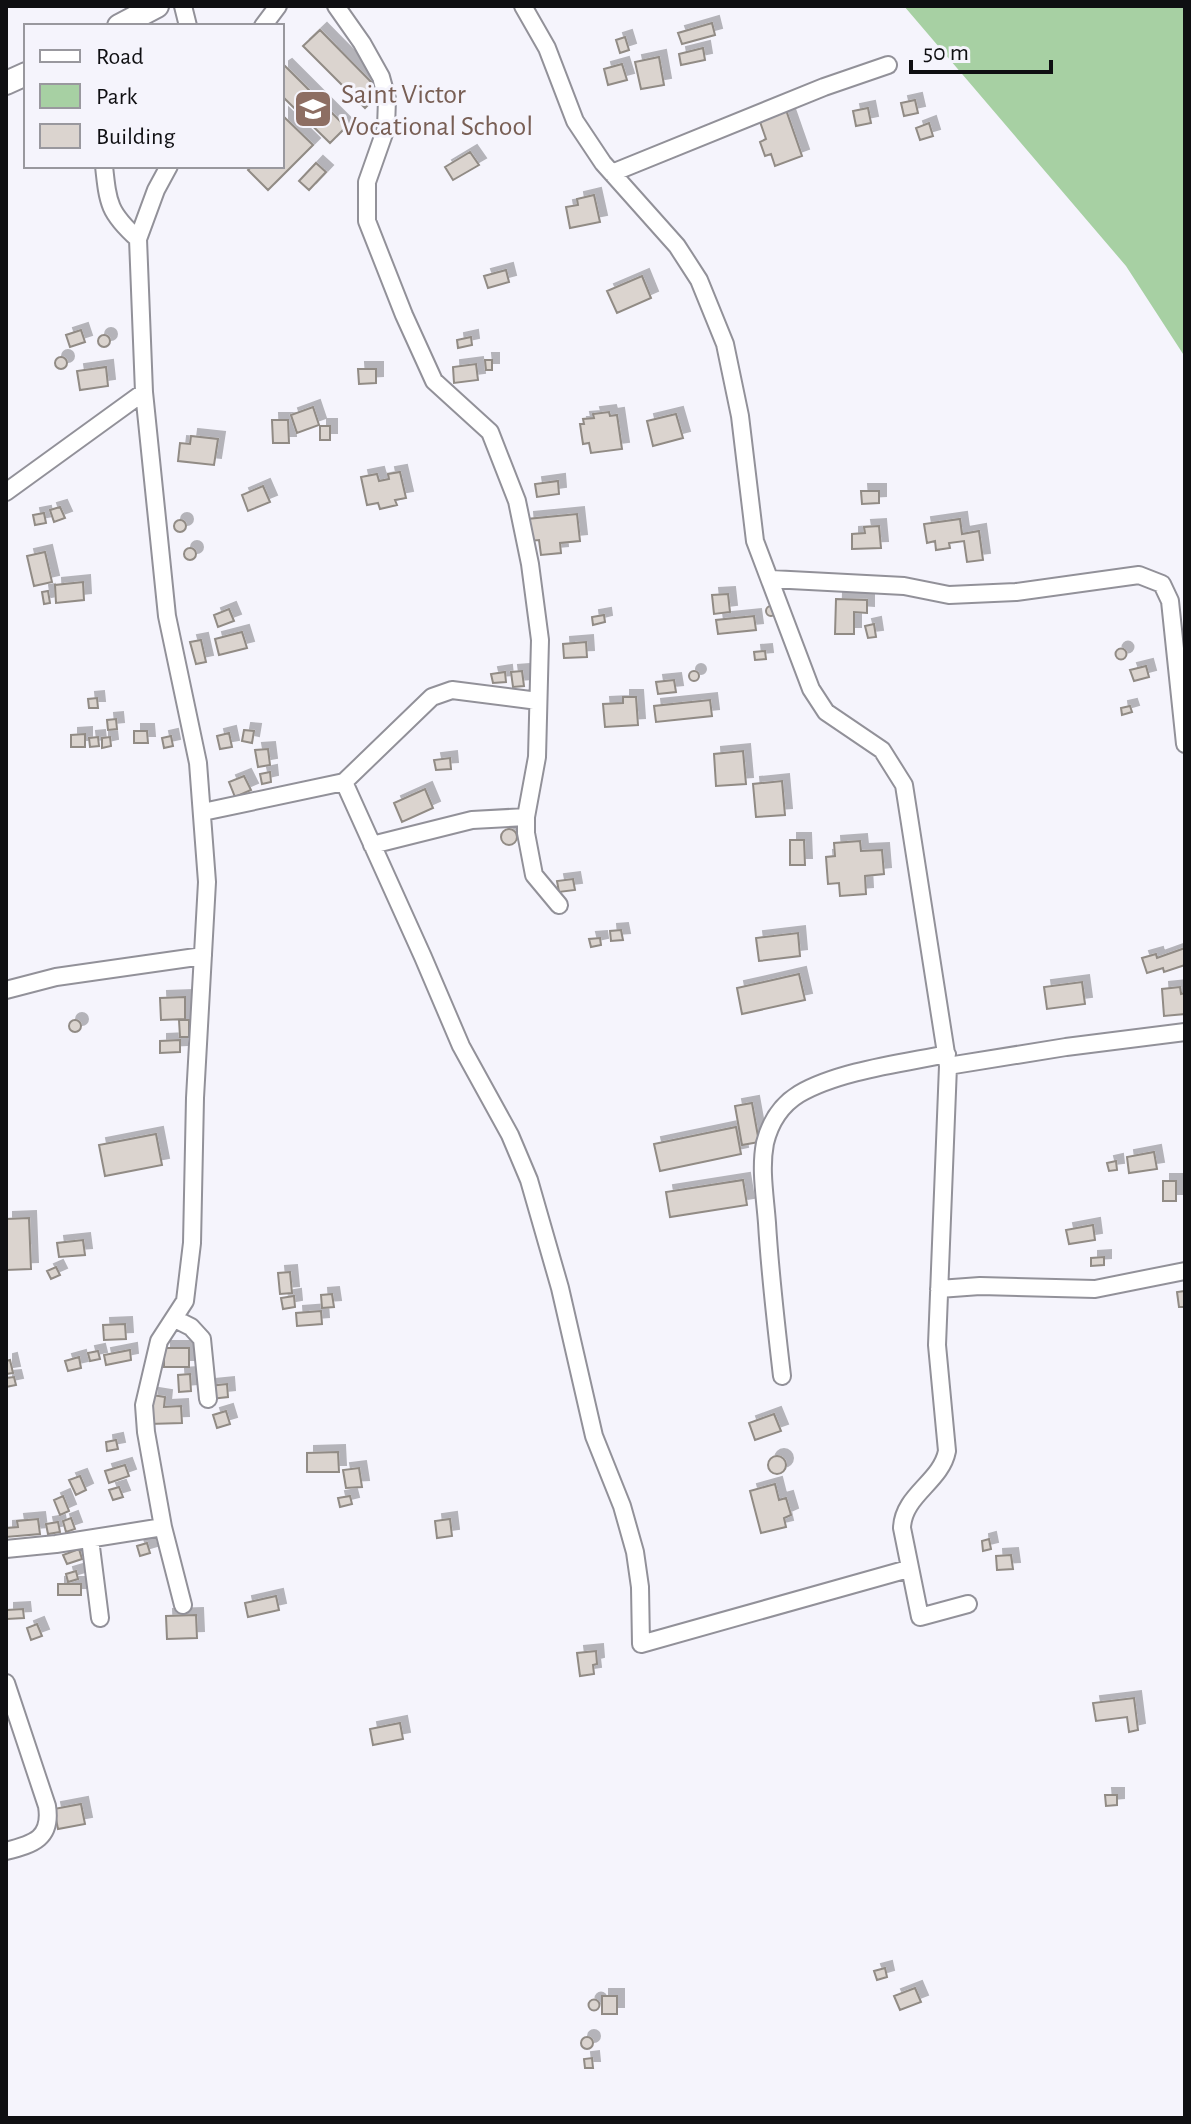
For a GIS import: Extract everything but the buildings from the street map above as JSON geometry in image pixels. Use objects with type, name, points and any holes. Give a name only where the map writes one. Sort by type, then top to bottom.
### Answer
[{"type":"main road","points":[[123,24],[157,6]]},
{"type":"street","points":[[264,24],[278,6]]},
{"type":"street","points":[[336,6],[381,77],[387,99],[386,128],[367,182],[367,221],[434,381],[490,432],[517,501],[537,607],[540,640],[537,757],[526,817],[529,859],[534,875],[559,905]]},
{"type":"street","points":[[523,6],[547,48],[575,121],[612,173],[677,246],[699,280],[725,344],[740,416],[755,541],[811,689],[826,712],[882,750],[904,785],[948,1060],[937,1345],[947,1451],[939,1472],[912,1501],[902,1518],[908,1569],[920,1617],[968,1604]]},
{"type":"street","points":[[612,173],[824,87],[888,65]]},
{"type":"street","points":[[104,168],[111,209],[118,222],[138,239]]},
{"type":"street","points":[[168,168],[138,239],[144,392],[167,616],[198,763],[207,882],[195,1098],[192,1243],[185,1301],[156,1349],[144,1419],[163,1527],[183,1605]]},
{"type":"street","points":[[6,492],[144,392]]},
{"type":"street","points":[[771,579],[904,586],[949,595],[1016,592],[1139,575],[1162,584],[1170,601],[1185,744]]},
{"type":"street","points":[[203,812],[344,782],[432,697],[452,690],[538,701]]},
{"type":"street","points":[[344,782],[461,1046],[510,1135],[529,1180],[560,1288],[594,1436],[622,1506],[635,1552],[640,1587],[641,1644],[908,1569]]},
{"type":"street","points":[[372,845],[472,820],[526,817]]},
{"type":"street","points":[[6,990],[56,977],[203,956]]},
{"type":"street","points":[[782,1376],[762,1163],[766,1140],[778,1112],[799,1094],[869,1070],[1185,1032]]},
{"type":"street","points":[[939,1289],[980,1286],[1095,1289],[1185,1271]]},
{"type":"street","points":[[175,1319],[191,1327],[202,1339],[208,1399]]},
{"type":"street","points":[[6,1549],[163,1527]]},
{"type":"street","points":[[90,1539],[100,1618]]},
{"type":"street","points":[[6,1683],[47,1806],[49,1823],[44,1835],[6,1851]]},
{"type":"green space","points":[[904,6],[1185,6],[1185,357],[1126,266]]},
{"type":"place","name":"Saint Victor Vocational School","points":[[313,109]]}]
